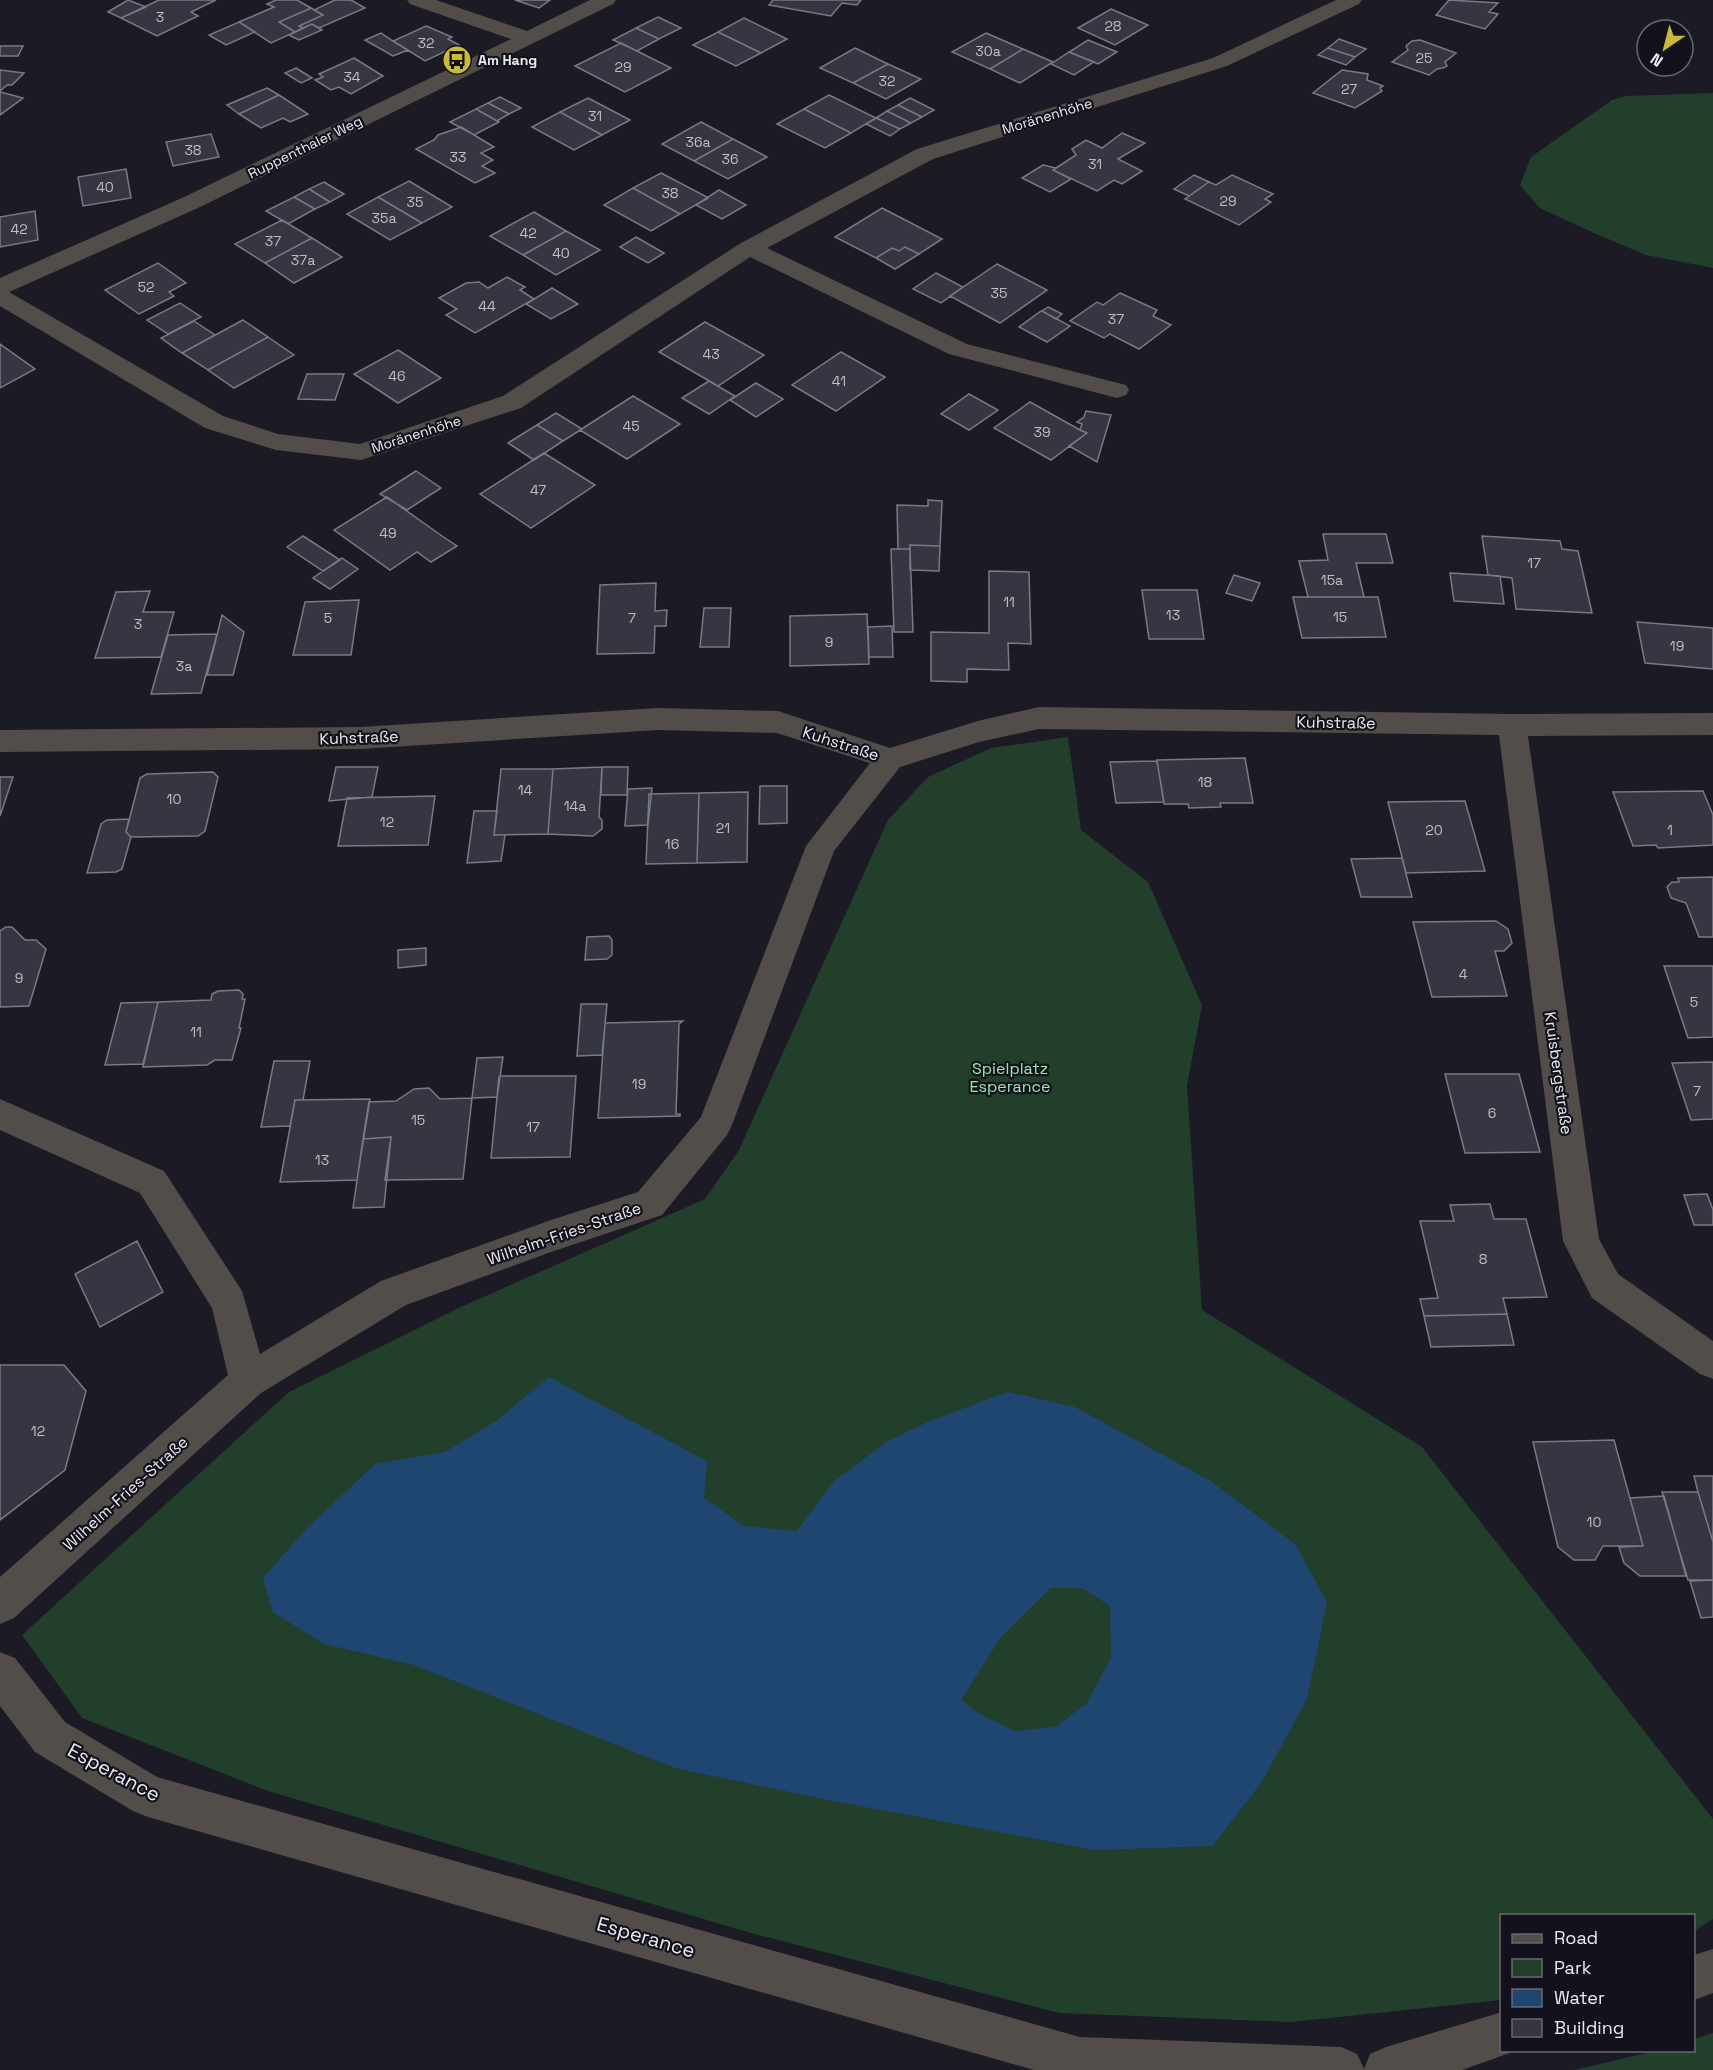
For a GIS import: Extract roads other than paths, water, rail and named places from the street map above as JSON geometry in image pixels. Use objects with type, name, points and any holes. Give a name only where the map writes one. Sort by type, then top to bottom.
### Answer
[{"type":"street","points":[[417,0],[529,38]]},
{"type":"street","name":"Ruppenthaler Weg","points":[[0,287],[190,203],[606,0]]},
{"type":"street","name":"Moränenhöhe","points":[[0,296],[214,422],[276,442],[361,452],[512,402],[749,248],[925,154],[1220,62],[1352,0]]},
{"type":"street","points":[[749,248],[958,349],[1117,390]]},
{"type":"street","name":"Kuhstraße","points":[[0,741],[360,738],[658,718],[778,722],[890,759],[978,732],[1039,718],[1512,725],[1713,724]]},
{"type":"street","name":"Kruisbergstraße","points":[[1512,725],[1581,1240],[1605,1286],[1713,1362]]},
{"type":"street","name":"Wilhelm-Fries-Straße","points":[[0,1604],[248,1381],[394,1293],[550,1236],[650,1204],[715,1125],[821,846],[890,759]]},
{"type":"street","points":[[0,1114],[152,1182],[229,1304],[248,1381]]},
{"type":"street","name":"Esperance","points":[[0,1673],[50,1737],[148,1796],[1080,2060],[1341,2070]]},
{"type":"street","points":[[1695,1977],[1713,1971]]},
{"type":"street","points":[[1386,2070],[1500,2036]]},
{"type":"water","points":[[549,1377],[707,1461],[704,1498],[744,1526],[797,1531],[834,1481],[888,1441],[932,1420],[1008,1392],[1075,1407],[1209,1480],[1295,1544],[1327,1602],[1307,1699],[1263,1780],[1213,1846],[1095,1850],[833,1801],[675,1768],[414,1665],[324,1644],[273,1612],[263,1578],[306,1529],[375,1464],[445,1452],[496,1421]],"holes":[[[1051,1588],[1082,1588],[1110,1606],[1111,1657],[1087,1703],[1057,1726],[1015,1731],[980,1714],[961,1700],[1001,1637]]]},
{"type":"place","name":"Am Hang","points":[[457,60]]},
{"type":"park label","name":"Spielplatz Esperance","points":[[1010,1077]]}]
